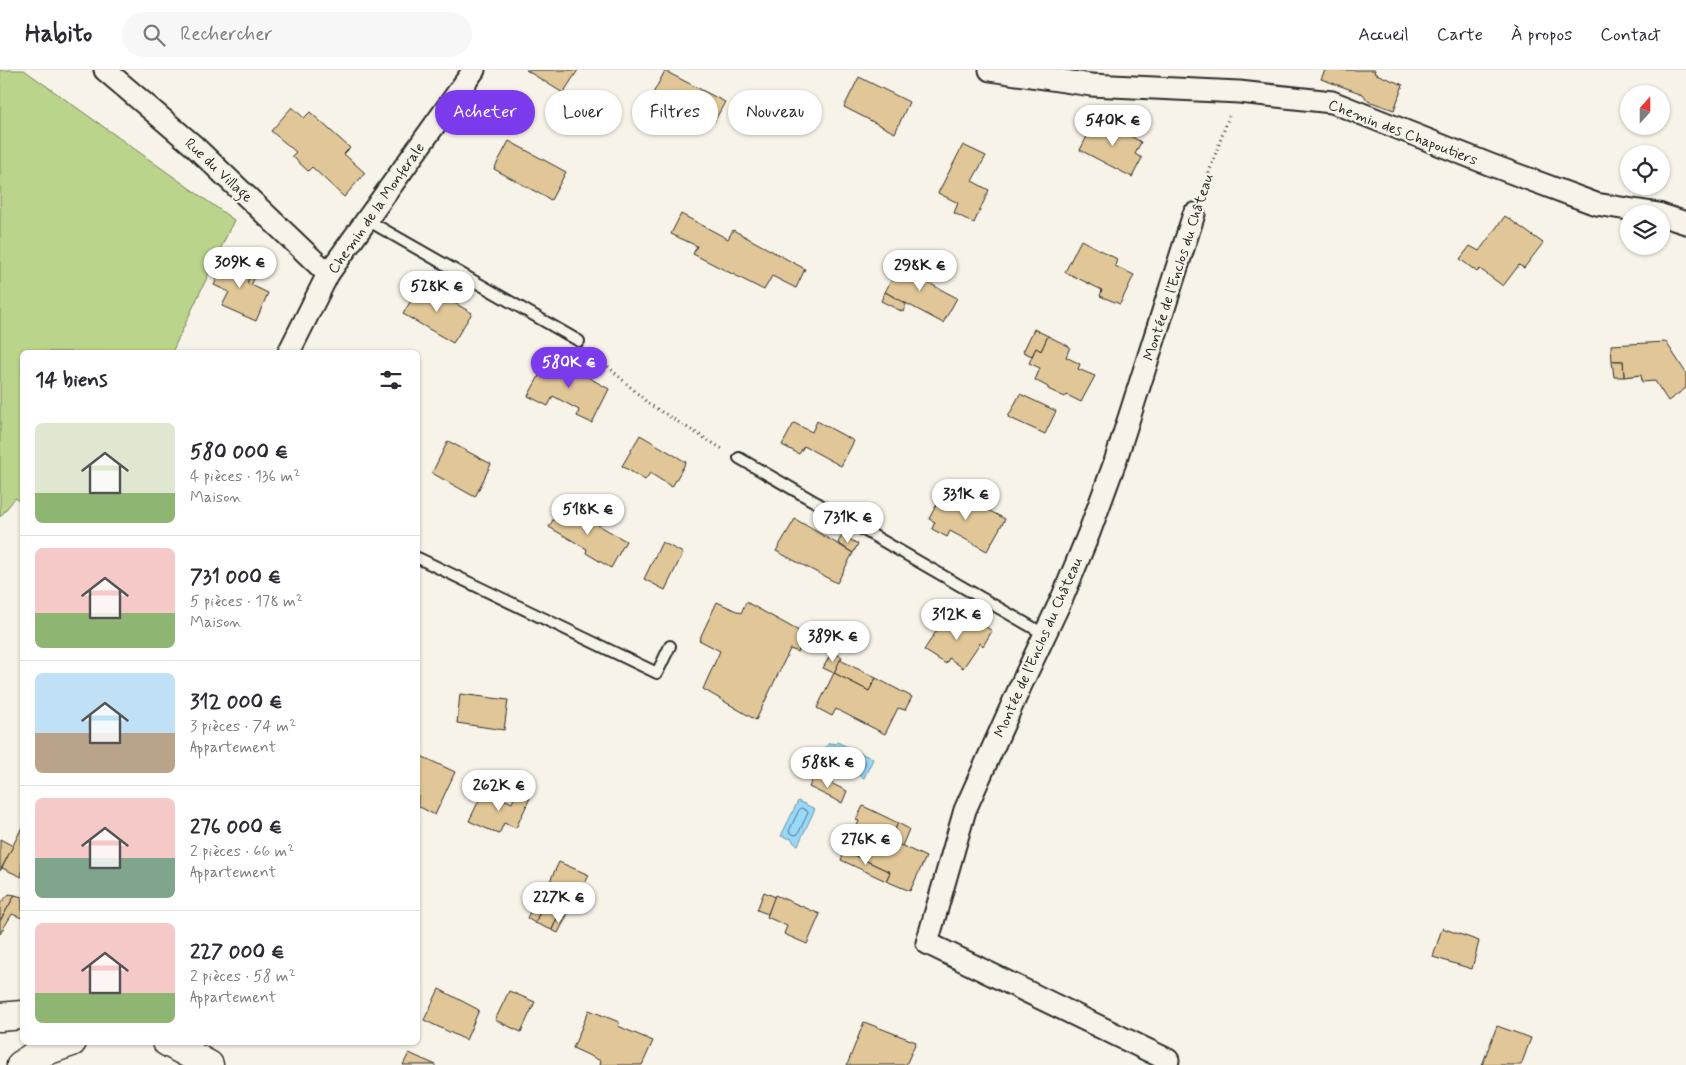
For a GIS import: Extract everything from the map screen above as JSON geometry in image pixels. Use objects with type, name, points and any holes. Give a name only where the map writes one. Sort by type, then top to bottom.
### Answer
[{"type":"main road","points":[[0,1017],[20,1014]]},
{"type":"main road","points":[[21,1065],[35,1055],[63,1045]]},
{"type":"main road","points":[[170,1045],[209,1065]]},
{"type":"street","name":"Rue du Village","points":[[105,70],[194,146],[328,274]]},
{"type":"street","name":"Chemin de la Monferale","points":[[290,350],[328,274],[474,70]]},
{"type":"street","name":"Chemin des Chapoutiers","points":[[990,70],[1091,85],[1239,92],[1332,102],[1596,204],[1620,208]]},
{"type":"street","name":"Montée de l'Enclos du Château","points":[[1167,1065],[1168,1060],[927,943],[965,810],[1063,596],[1115,462],[1194,214]]},
{"type":"street","name":"Chemin des Chapoutiers","points":[[1670,218],[1686,224]]},
{"type":"lane","points":[[367,220],[579,341]]},
{"type":"lane","points":[[739,458],[1044,634]]},
{"type":"lane","points":[[420,559],[657,673],[670,646]]},
{"type":"path","name":"Montée de l'Enclos du Château","points":[[1194,214],[1239,92]]},
{"type":"path","points":[[579,341],[650,404],[739,458]]},
{"type":"green space","points":[[0,70],[24,70],[234,220],[173,350],[20,350],[20,502],[15,498],[0,517]]},
{"type":"water","points":[[837,742],[873,759],[864,778],[829,761],[825,748],[829,743],[836,744]]},
{"type":"water","points":[[798,801],[815,809],[798,845],[792,839],[781,836]]},
{"type":"building","points":[[526,70],[578,70],[565,90],[558,90]]},
{"type":"building","points":[[1325,70],[1375,70],[1374,73],[1403,85],[1394,110],[1368,101],[1363,94],[1321,79]]},
{"type":"building","points":[[665,71],[702,90],[655,90]]},
{"type":"building","points":[[859,77],[909,102],[895,133],[844,107]]},
{"type":"building","points":[[718,98],[725,102],[718,115]]},
{"type":"building","points":[[292,107],[304,118],[310,112],[350,148],[344,154],[365,173],[344,197],[312,167],[308,171],[292,156],[296,152],[271,131]]},
{"type":"building","points":[[1097,117],[1141,142],[1135,154],[1142,158],[1132,177],[1080,150]]},
{"type":"building","points":[[509,141],[566,172],[551,200],[494,169]]},
{"type":"building","points":[[963,145],[986,156],[972,181],[989,190],[974,223],[954,213],[958,203],[938,193]]},
{"type":"building","points":[[681,214],[728,239],[733,230],[805,269],[796,288],[772,276],[764,290],[693,254],[697,246],[671,234]]},
{"type":"building","points":[[1505,216],[1543,243],[1524,268],[1519,265],[1503,286],[1480,269],[1477,272],[1460,259],[1470,246],[1479,251]]},
{"type":"building","points":[[1081,240],[1117,259],[1115,266],[1134,275],[1120,304],[1100,296],[1102,290],[1065,272]]},
{"type":"building","points":[[228,256],[254,267],[247,283],[268,293],[256,321],[222,306],[229,292],[214,285]]},
{"type":"building","points":[[903,258],[925,270],[921,279],[957,298],[943,323],[885,292]]},
{"type":"building","points":[[254,267],[258,269],[251,286],[247,283]]},
{"type":"building","points":[[421,284],[472,313],[453,343],[403,314]]},
{"type":"building","points":[[885,292],[906,304],[903,312],[881,301]]},
{"type":"building","points":[[1034,329],[1048,336],[1041,351],[1036,348],[1032,356],[1023,352]]},
{"type":"building","points":[[1048,336],[1070,347],[1066,357],[1080,364],[1078,369],[1095,376],[1081,402],[1048,389],[1048,387],[1035,380],[1040,368],[1029,363],[1036,348],[1041,351]]},
{"type":"building","points":[[1666,342],[1686,373],[1686,388],[1668,401],[1655,381],[1642,382],[1641,375],[1624,377],[1623,361],[1612,361],[1611,345]]},
{"type":"building","points":[[550,356],[609,389],[592,423],[577,416],[579,410],[553,396],[548,406],[528,396]]},
{"type":"building","points":[[1612,361],[1623,361],[1624,377],[1614,377]]},
{"type":"building","points":[[1020,394],[1056,411],[1045,434],[1008,417]]},
{"type":"building","points":[[817,421],[854,441],[841,466],[804,446],[799,454],[782,445],[794,423],[812,432]]},
{"type":"building","points":[[640,435],[686,462],[672,487],[650,473],[645,480],[622,466]]},
{"type":"building","points":[[448,441],[491,464],[475,497],[432,473]]},
{"type":"building","points":[[951,495],[963,501],[965,498],[1005,519],[987,551],[950,531],[947,537],[932,529],[935,522],[929,519],[941,496],[949,501]]},
{"type":"building","points":[[562,504],[626,541],[611,568],[586,553],[587,549],[549,527]]},
{"type":"building","points":[[795,519],[853,553],[837,583],[776,551]]},
{"type":"building","points":[[842,535],[858,544],[853,553],[838,543]]},
{"type":"building","points":[[662,542],[683,553],[665,590],[644,579]]},
{"type":"building","points":[[717,602],[741,613],[746,602],[806,635],[798,652],[790,649],[756,720],[703,689],[720,651],[699,640]]},
{"type":"building","points":[[972,617],[992,631],[983,646],[980,643],[963,668],[949,658],[946,664],[924,650],[945,618],[965,629]]},
{"type":"building","points":[[832,652],[842,657],[834,673],[823,668]]},
{"type":"building","points":[[840,660],[876,678],[869,691],[834,673]]},
{"type":"building","points":[[834,673],[869,691],[876,678],[912,697],[905,710],[898,708],[885,734],[836,709],[832,716],[817,708]]},
{"type":"building","points":[[460,694],[508,700],[504,730],[457,723]]},
{"type":"building","points":[[421,756],[455,772],[435,815],[420,807]]},
{"type":"building","points":[[814,775],[847,791],[842,803],[809,787]]},
{"type":"building","points":[[484,790],[512,803],[517,792],[530,798],[516,828],[504,823],[499,834],[469,821]]},
{"type":"building","points":[[863,806],[898,823],[890,840],[926,857],[910,891],[886,881],[890,872],[845,851],[859,821],[856,820]]},
{"type":"building","points":[[898,823],[909,829],[902,846],[890,840]]},
{"type":"building","points":[[20,831],[20,876],[2,868]]},
{"type":"building","points":[[0,839],[13,846],[0,871]]},
{"type":"building","points":[[845,851],[890,872],[886,881],[841,860]]},
{"type":"building","points":[[559,862],[589,875],[574,907],[571,906],[567,915],[557,918],[552,930],[535,923],[540,912],[532,908],[539,891],[541,891],[546,882],[549,883]]},
{"type":"building","points":[[764,892],[775,897],[768,914],[757,910]]},
{"type":"building","points":[[9,894],[15,895],[0,921],[0,904]]},
{"type":"building","points":[[15,895],[20,896],[20,917],[12,914],[0,934],[0,921]]},
{"type":"building","points":[[775,895],[820,914],[807,944],[784,934],[787,926],[767,917]]},
{"type":"building","points":[[532,908],[540,912],[535,923],[527,918]]},
{"type":"building","points":[[567,915],[558,933],[552,930],[557,918]]},
{"type":"building","points":[[1442,928],[1479,941],[1472,969],[1433,957]]},
{"type":"building","points":[[439,989],[479,1010],[466,1040],[424,1020]]},
{"type":"building","points":[[509,991],[535,1002],[521,1032],[495,1020]]},
{"type":"building","points":[[589,1010],[619,1022],[618,1026],[653,1041],[642,1065],[600,1065],[601,1061],[573,1048]]},
{"type":"building","points":[[864,1022],[916,1042],[906,1065],[847,1065]]},
{"type":"building","points":[[1497,1026],[1531,1038],[1521,1065],[1482,1065]]},
{"type":"building","points":[[409,1053],[436,1065],[403,1065]]}]
